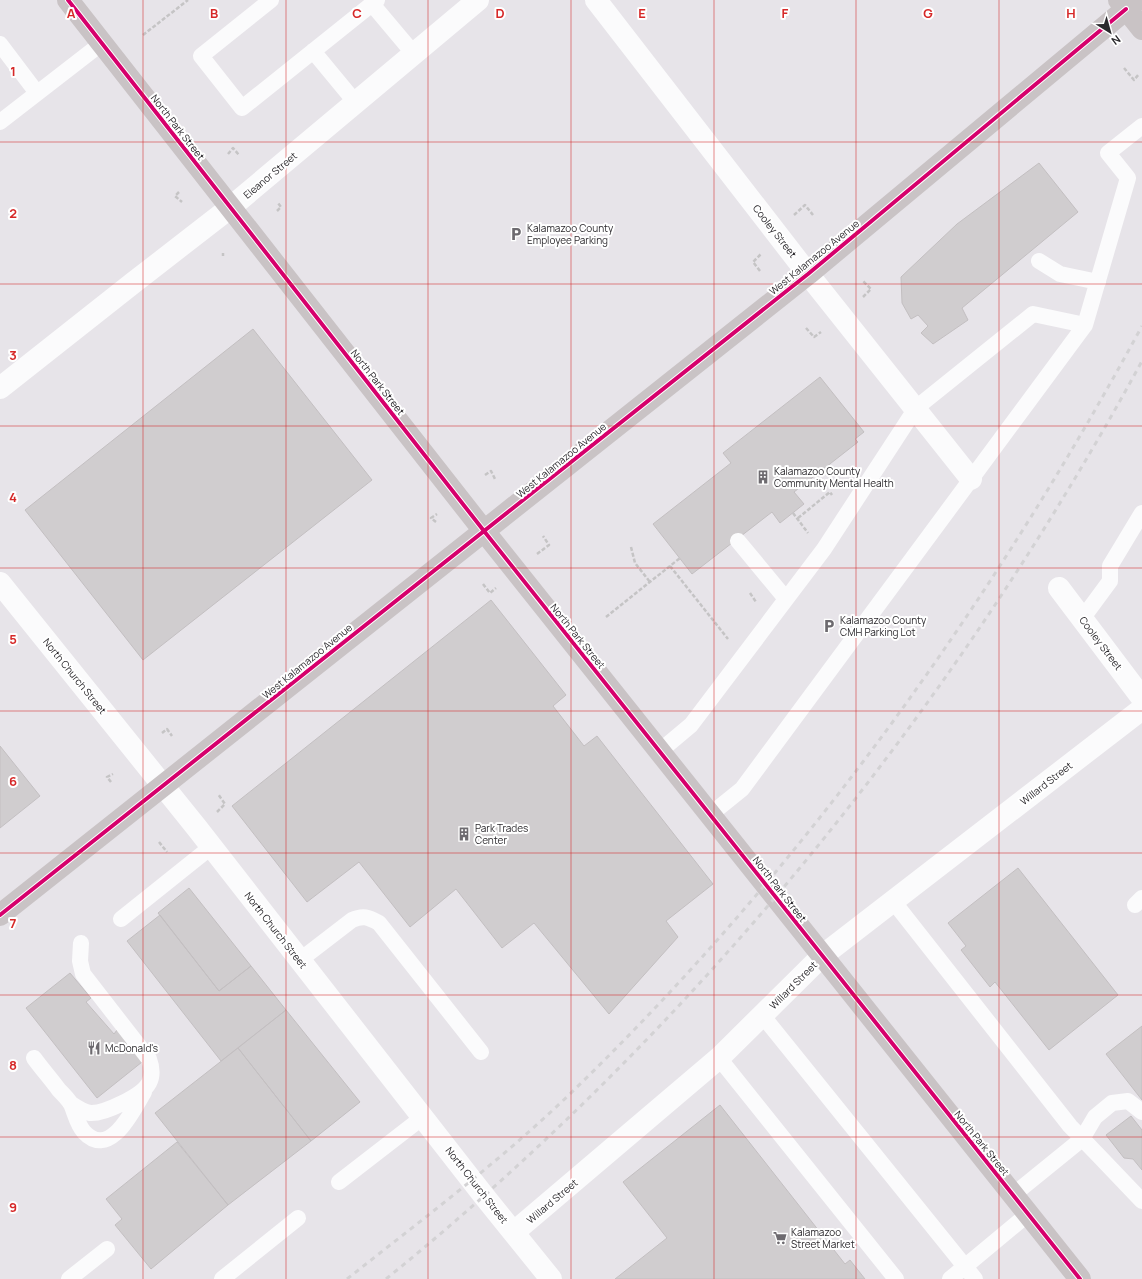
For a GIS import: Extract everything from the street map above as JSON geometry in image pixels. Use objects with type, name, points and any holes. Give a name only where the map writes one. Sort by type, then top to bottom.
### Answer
[{"type":"main road","name":"North Park Street","points":[[68,0],[484,531],[1080,1279]]},
{"type":"main road","name":"West Kalamazoo Avenue","points":[[0,916],[808,274],[1128,2]]},
{"type":"main road","points":[[1128,2],[1142,29]]},
{"type":"street","name":"Cooley Street","points":[[596,0],[808,274],[971,479]]},
{"type":"street","name":"Eleanor Street","points":[[0,388],[231,207],[414,54],[473,2]]},
{"type":"street","name":"North Church Street","points":[[0,583],[163,786],[551,1279]]},
{"type":"street","name":"Cooley Street","points":[[1059,588],[1142,698]]},
{"type":"street","name":"Willard Street","points":[[514,1232],[719,1058],[822,956],[1142,710]]},
{"type":"lane","points":[[271,0],[201,56],[242,108],[374,2],[414,54]]},
{"type":"lane","points":[[0,122],[102,43]]},
{"type":"lane","points":[[0,44],[37,93]]},
{"type":"lane","points":[[313,51],[356,103]]},
{"type":"lane","points":[[711,814],[742,789],[1086,325],[1128,178],[1108,153],[1142,126]]},
{"type":"lane","points":[[1039,261],[1060,274],[1098,282]]},
{"type":"lane","points":[[660,751],[691,725],[824,549],[916,408],[1033,314],[1086,325]]},
{"type":"lane","points":[[1082,618],[1110,581],[1110,566],[1142,513]]},
{"type":"lane","points":[[738,541],[786,599]]},
{"type":"lane","points":[[122,919],[211,847]]},
{"type":"lane","points":[[893,901],[1070,1126],[1142,1201]]},
{"type":"lane","points":[[300,960],[352,920],[360,916],[368,917],[378,923],[481,1052]]},
{"type":"lane","points":[[34,1058],[70,1104],[83,1131],[96,1140],[104,1141],[110,1138],[123,1125],[150,1082],[152,1067],[149,1059],[83,974],[80,961],[82,943]]},
{"type":"lane","points":[[762,1015],[970,1273]]},
{"type":"lane","points":[[719,1058],[896,1279]]},
{"type":"lane","points":[[70,1104],[89,1113],[102,1112],[134,1097],[150,1082]]},
{"type":"lane","points":[[1013,1195],[1082,1139],[1095,1117],[1112,1103],[1128,1101],[1142,1112]]},
{"type":"lane","points":[[339,1182],[422,1117]]},
{"type":"lane","points":[[950,1279],[970,1273],[1028,1214]]},
{"type":"lane","points":[[222,1279],[298,1218]]},
{"type":"lane","points":[[70,1279],[107,1249]]},
{"type":"path","points":[[143,35],[188,0]]},
{"type":"path","points":[[1124,68],[1134,80],[1139,74]]},
{"type":"path","points":[[228,154],[233,148],[239,155]]},
{"type":"path","points":[[179,192],[175,196],[182,202]]},
{"type":"path","points":[[277,211],[281,208],[278,203]]},
{"type":"path","points":[[793,216],[806,205],[812,215]]},
{"type":"path","points":[[760,270],[753,262],[761,254]]},
{"type":"path","points":[[863,281],[870,289],[863,297]]},
{"type":"path","points":[[806,328],[814,337],[823,330]]},
{"type":"path","points":[[485,475],[491,471],[495,479]]},
{"type":"path","points":[[798,518],[830,492],[834,498]]},
{"type":"path","points":[[793,513],[804,528]]},
{"type":"path","points":[[436,522],[431,518],[437,514]]},
{"type":"path","points":[[807,532],[812,526]]},
{"type":"path","points":[[537,554],[549,545],[543,536]]},
{"type":"path","points":[[631,547],[635,563],[650,582]]},
{"type":"path","points":[[606,617],[680,558]]},
{"type":"path","points":[[670,566],[732,645]]},
{"type":"path","points":[[483,584],[490,593],[497,587]]},
{"type":"path","points":[[162,733],[167,729],[172,736]]},
{"type":"path","points":[[111,782],[107,777],[113,774]]},
{"type":"path","points":[[217,812],[225,804],[218,794]]},
{"type":"path","points":[[159,842],[167,852]]},
{"type":"building","points":[[1039,163],[1078,212],[962,308],[968,320],[933,344],[921,333],[928,326],[918,315],[911,319],[902,303],[901,277],[957,224]]},
{"type":"building","points":[[253,329],[372,480],[143,660],[25,510]]},
{"type":"building","name":"Kalamazoo County Community Mental Health","points":[[820,377],[864,432],[855,439],[858,442],[794,492],[804,504],[780,523],[772,512],[692,574],[653,524],[731,463],[723,453]]},
{"type":"building","name":"Park Trades Center","points":[[491,600],[566,695],[553,706],[584,746],[597,736],[713,884],[666,921],[678,937],[609,1014],[534,923],[502,948],[456,889],[410,927],[359,862],[307,902],[232,806]]},
{"type":"building","points":[[0,746],[40,796],[0,828]]},
{"type":"building","points":[[1018,868],[1118,995],[1049,1050],[995,982],[990,987],[961,950],[966,946],[948,923]]},
{"type":"building","points":[[189,888],[251,966],[219,991],[158,913]]},
{"type":"building","points":[[160,915],[219,991],[251,966],[286,1010],[221,1061],[127,941]]},
{"type":"building","name":"McDonald's","points":[[70,973],[91,998],[86,1002],[114,1034],[117,1030],[142,1062],[97,1098],[26,1008]]},
{"type":"building","points":[[286,1010],[360,1102],[311,1141],[238,1048]]},
{"type":"building","points":[[1142,1026],[1142,1100],[1106,1054]]},
{"type":"building","points":[[238,1048],[311,1141],[228,1205],[155,1113]]},
{"type":"building","points":[[720,1105],[845,1264],[850,1260],[865,1279],[615,1279],[667,1238],[623,1182]]},
{"type":"building","points":[[1131,1116],[1142,1130],[1142,1170],[1133,1159],[1124,1158],[1106,1135]]},
{"type":"building","points":[[177,1142],[228,1205],[151,1269],[115,1225],[122,1219],[106,1199]]},
{"type":"railway","points":[[347,1279],[463,1188],[574,1090],[658,1005],[738,916],[814,825],[887,730],[956,632],[1021,532],[1083,430],[1142,326]]},
{"type":"railway","points":[[386,1279],[500,1182],[608,1079],[711,970],[809,857],[901,739],[987,616],[1068,490],[1142,361]]},
{"type":"cycle path","points":[[68,0],[484,531],[1080,1279]]},
{"type":"cycle path","points":[[0,915],[808,274],[1126,9]]},
{"type":"place","name":"Kalamazoo County Employee Parking","points":[[516,234]]},
{"type":"place","name":"Kalamazoo County Community Mental Health","points":[[763,477]]},
{"type":"place","name":"Kalamazoo County CMH Parking Lot","points":[[829,626]]},
{"type":"place","name":"Park Trades Center","points":[[464,834]]},
{"type":"place","name":"McDonald's","points":[[94,1048]]},
{"type":"place","name":"Kalamazoo Street Market","points":[[780,1238]]}]
